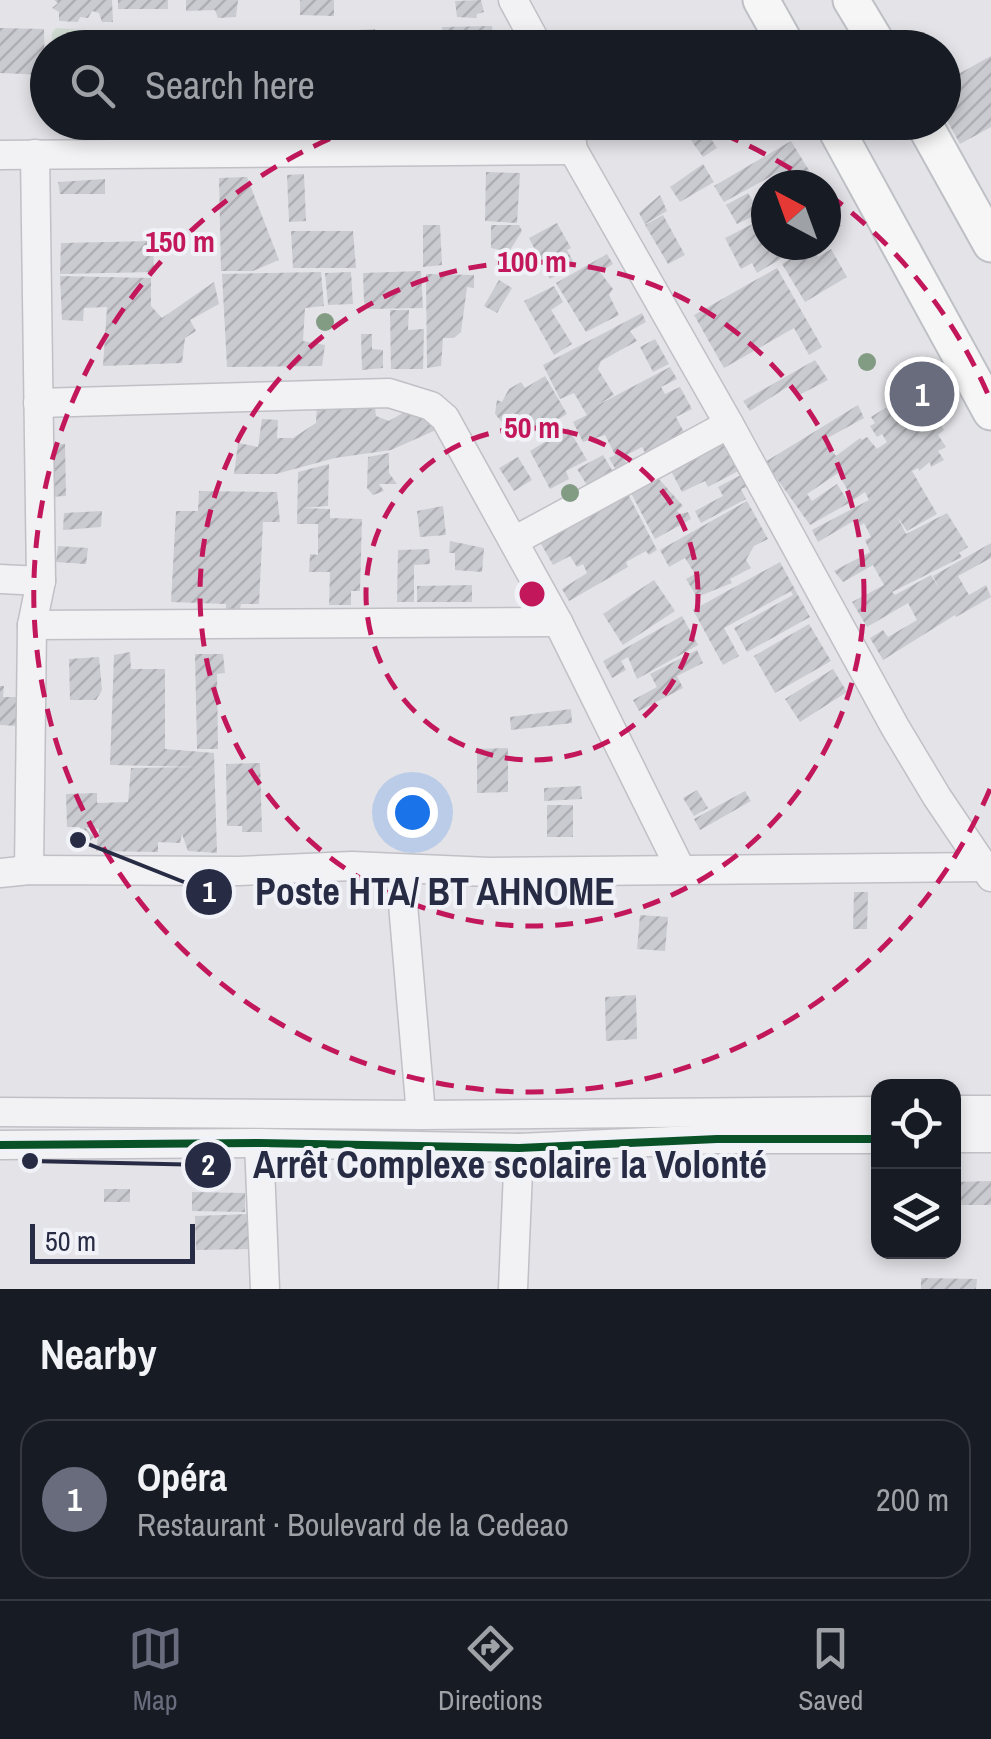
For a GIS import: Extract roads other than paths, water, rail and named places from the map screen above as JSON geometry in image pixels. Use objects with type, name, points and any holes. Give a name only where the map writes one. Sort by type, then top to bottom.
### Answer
[{"type":"main road","points":[[761,0],[778,30]]},
{"type":"main road","points":[[851,0],[869,30]]},
{"type":"main road","points":[[842,140],[991,412]]},
{"type":"main road","points":[[933,140],[991,244]]},
{"type":"street","points":[[513,0],[529,30]]},
{"type":"street","points":[[0,154],[452,140]]},
{"type":"street","points":[[573,140],[895,728],[988,872]]},
{"type":"street","points":[[28,870],[32,625],[40,580],[34,154]]},
{"type":"street","points":[[38,404],[389,393],[432,406],[445,418],[558,622],[680,870]]},
{"type":"street","points":[[514,542],[728,424]]},
{"type":"street","points":[[0,580],[40,580]]},
{"type":"street","points":[[32,625],[558,622]]},
{"type":"street","points":[[0,873],[352,866],[489,872],[988,872]]},
{"type":"street","points":[[400,869],[421,1115]]},
{"type":"street","points":[[961,1110],[991,1110]]},
{"type":"street","points":[[0,1112],[421,1115],[871,1111]]},
{"type":"street","points":[[0,1146],[520,1148],[717,1139],[871,1138]]},
{"type":"street","points":[[961,1138],[991,1138]]},
{"type":"street","points":[[259,1144],[265,1289]]},
{"type":"street","points":[[513,1289],[520,1148]]},
{"type":"place","name":"Opéra","points":[[922,394]]},
{"type":"place","name":"Poste HTA/ BT AHNOME","points":[[78,840]]},
{"type":"place","name":"Arrêt Complexe scolaire la Volonté","points":[[30,1161]]}]
